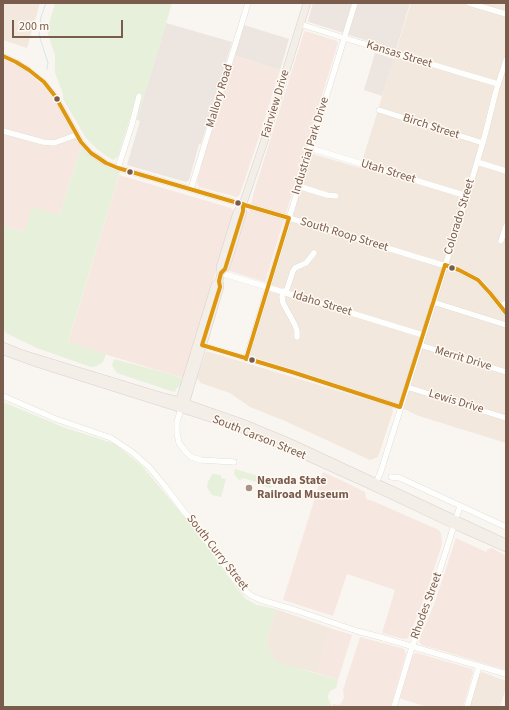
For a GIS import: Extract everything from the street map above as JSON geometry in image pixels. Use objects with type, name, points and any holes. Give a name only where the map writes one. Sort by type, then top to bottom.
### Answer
[{"type":"main road","name":"Fairview Drive","points":[[182,404],[220,287],[219,281],[221,273],[225,269],[228,260],[243,211],[243,204],[266,136],[307,3]]},
{"type":"main road","name":"Fairview Drive","points":[[182,404],[215,285],[219,281]]},
{"type":"main road","points":[[3,342],[41,357],[45,361]]},
{"type":"main road","name":"South Carson Street","points":[[3,346],[102,380],[182,404],[257,429],[289,442],[506,548]]},
{"type":"main road","name":"South Carson Street","points":[[3,351],[39,364],[102,380]]},
{"type":"main road","name":"South Carson Street","points":[[454,522],[506,543]]},
{"type":"street","name":"Mallory Road","points":[[191,189],[248,3]]},
{"type":"street","name":"Industrial Park Drive","points":[[246,358],[354,3]]},
{"type":"street","points":[[469,3],[506,14]]},
{"type":"street","name":"Kansas Street","points":[[300,24],[498,84]]},
{"type":"street","name":"South Roop Street","points":[[3,56],[29,70],[43,82],[55,96],[81,142],[92,154],[106,163],[118,168],[243,204],[459,270],[478,280],[504,305],[506,313]]},
{"type":"street","name":"Colorado Street","points":[[375,485],[381,471],[467,196],[506,60]]},
{"type":"street","points":[[118,168],[139,96]]},
{"type":"street","name":"Birch Street","points":[[379,110],[483,143]]},
{"type":"street","points":[[3,131],[43,142],[54,143],[76,135]]},
{"type":"street","name":"Utah Street","points":[[310,148],[467,196]]},
{"type":"street","points":[[477,162],[506,171]]},
{"type":"street","points":[[298,186],[327,195],[336,196]]},
{"type":"street","points":[[501,241],[506,226]]},
{"type":"street","points":[[297,337],[295,325],[283,303],[282,297],[295,268],[306,263],[314,253]]},
{"type":"street","name":"Idaho Street","points":[[221,273],[423,335]]},
{"type":"street","points":[[433,302],[506,325]]},
{"type":"street","points":[[202,345],[302,375],[400,407]]},
{"type":"street","name":"Merrit Drive","points":[[420,345],[506,372]]},
{"type":"street","name":"Lewis Drive","points":[[407,387],[506,418]]},
{"type":"street","name":"South Curry Street","points":[[3,396],[56,419],[111,438],[132,452],[149,467],[164,485],[236,581],[248,594],[261,600],[357,631],[506,674]]},
{"type":"street","points":[[182,404],[177,422],[177,437],[181,447],[191,457],[201,460],[234,462]]},
{"type":"street","points":[[392,477],[400,478],[506,527]]},
{"type":"street","name":"Rhodes Street","points":[[394,707],[412,646],[433,592],[460,506]]},
{"type":"street","points":[[467,707],[479,666]]},
{"type":"shaded area","points":[[3,3],[40,3],[27,48],[3,40]]},
{"type":"shaded area","points":[[313,3],[410,3],[396,50],[309,22]]},
{"type":"shaded area","points":[[411,3],[506,3],[506,443],[419,416],[400,407],[246,359],[250,356],[311,156],[313,154],[360,168]]},
{"type":"shaded area","points":[[166,23],[232,42],[201,144],[199,144],[189,180],[186,182],[127,165],[140,121],[137,120]]},
{"type":"shaded area","points":[[244,25],[289,39],[280,70],[234,55]]},
{"type":"shaded area","points":[[305,31],[337,41],[338,43],[265,282],[228,270],[246,213],[249,211]]},
{"type":"shaded area","points":[[375,53],[394,59],[382,96],[364,90]]},
{"type":"shaded area","points":[[234,55],[280,70],[240,194],[237,197],[199,187],[197,182]]},
{"type":"shaded area","points":[[3,56],[42,80],[56,99],[82,143],[60,215],[24,232],[3,226]]},
{"type":"shaded area","points":[[119,175],[231,208],[234,214],[183,378],[68,343]]},
{"type":"shaded area","points":[[206,351],[392,407],[393,411],[378,457],[370,460],[285,421],[250,407],[230,393],[201,383],[197,378]]},
{"type":"shaded area","points":[[323,472],[365,492],[366,499],[439,530],[442,544],[428,588],[408,638],[404,639],[382,633],[395,590],[347,574],[333,616],[283,600]]},
{"type":"shaded area","points":[[456,538],[486,552],[488,549],[492,548],[506,556],[506,670],[422,645],[419,642],[435,602]]},
{"type":"shaded area","points":[[276,609],[330,628],[317,673],[275,662],[266,641]]},
{"type":"shaded area","points":[[330,628],[352,635],[338,680],[317,673]]},
{"type":"shaded area","points":[[360,637],[404,649],[406,654],[391,707],[332,707],[333,704],[339,705],[344,697],[343,690]]},
{"type":"shaded area","points":[[415,653],[472,669],[473,673],[463,707],[427,707],[399,698],[412,656]]},
{"type":"shaded area","points":[[482,672],[506,681],[506,688],[500,707],[469,707],[479,674]]},
{"type":"green space","points":[[55,3],[172,3],[137,120],[130,118],[118,156],[113,160],[97,149],[86,138],[63,99],[63,94],[55,73],[55,55],[47,31]]},
{"type":"green space","points":[[82,143],[91,153],[121,168],[68,342],[106,354],[103,362],[92,367],[37,348],[6,333],[3,328],[3,226],[24,232],[32,207],[60,215]]},
{"type":"green space","points":[[114,359],[183,379],[181,385],[175,392],[117,373],[112,365]]},
{"type":"green space","points":[[3,402],[63,427],[115,444],[142,466],[192,526],[246,599],[257,605],[276,609],[266,641],[275,661],[338,680],[336,688],[330,691],[328,695],[332,707],[3,707]]},
{"type":"green space","points":[[235,469],[255,475],[272,486],[270,488],[243,478],[240,480],[234,474]]},
{"type":"green space","points":[[212,474],[221,475],[221,478],[226,479],[221,497],[212,495],[208,489],[208,482]]},
{"type":"waterway","points":[[46,3],[41,17],[39,35],[48,63],[47,69]]},
{"type":"transit line","points":[[3,56],[29,70],[44,82],[55,96],[81,142],[91,153],[106,163],[118,168],[289,218],[246,359]]},
{"type":"transit line","points":[[243,204],[243,211],[225,269],[221,273],[219,281],[220,287],[202,345],[400,407]]},
{"type":"transit line","points":[[445,265],[459,270],[478,280],[506,313]]},
{"type":"transit line","points":[[400,407],[445,265]]},
{"type":"place","name":"Nevada State Railroad Museum","points":[[249,488]]}]
